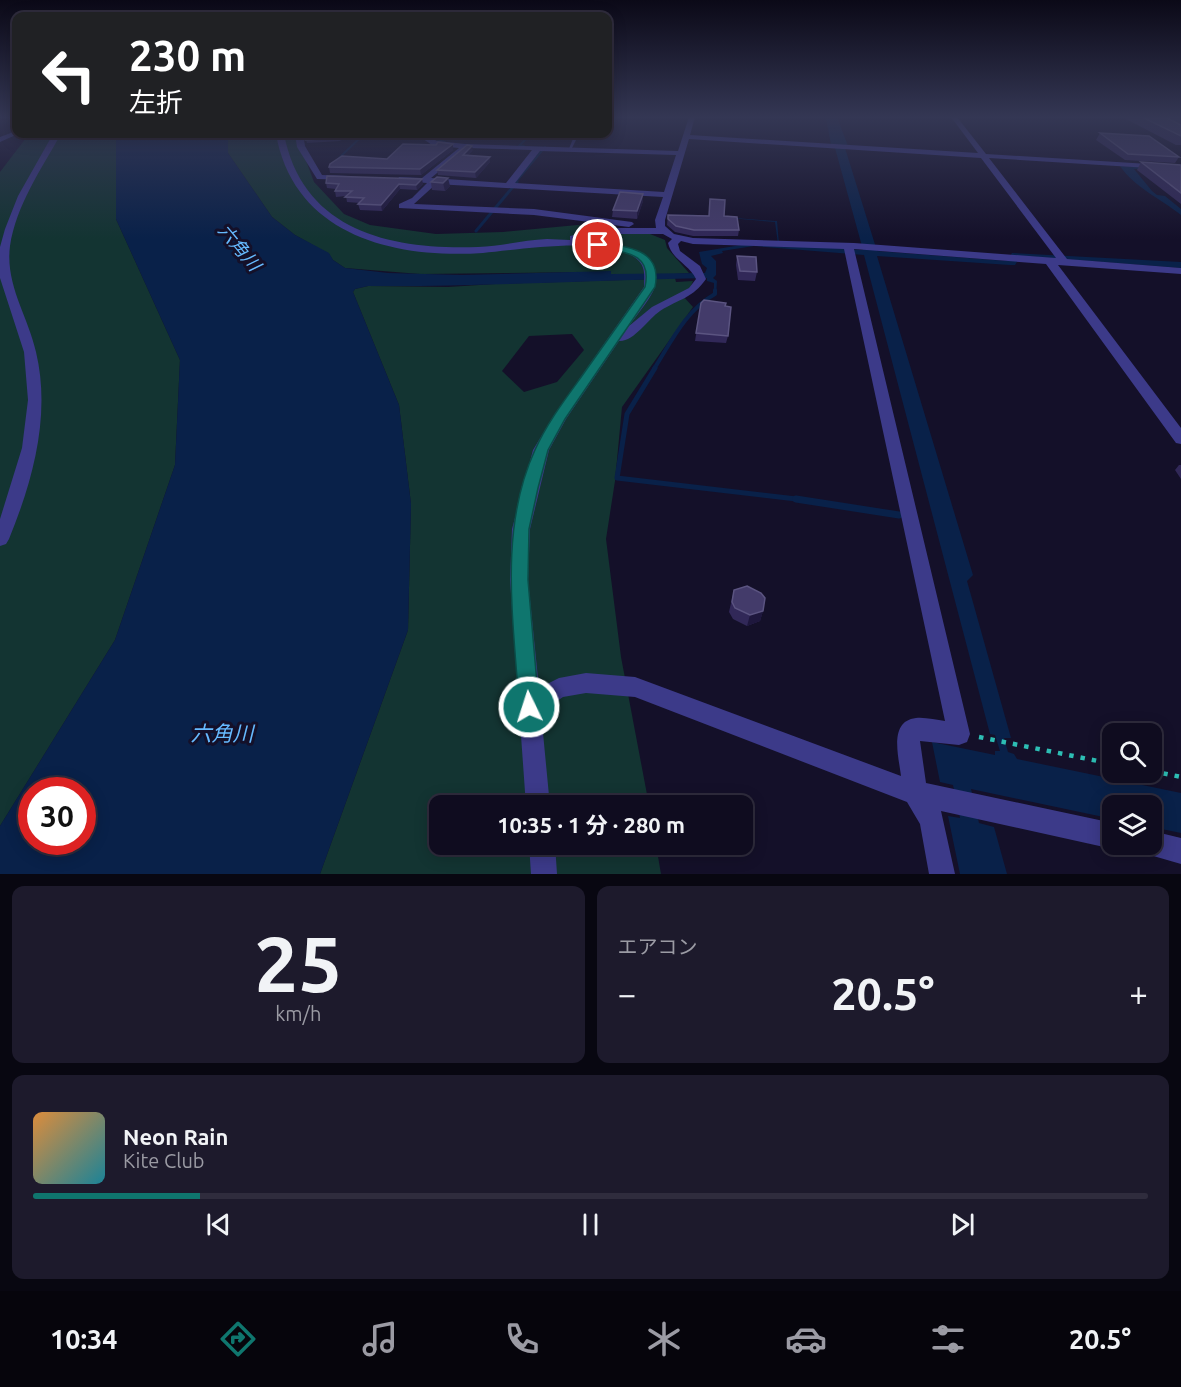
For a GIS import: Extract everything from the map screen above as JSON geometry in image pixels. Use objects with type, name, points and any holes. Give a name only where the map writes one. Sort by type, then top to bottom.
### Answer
[{"type":"street","points":[[0,539],[15,507],[31,443],[35,395],[30,352],[3,265],[8,238],[25,192],[44,158]]},
{"type":"street","points":[[287,158],[304,194],[322,214],[356,234],[379,242],[431,249],[493,248],[539,244],[598,245],[634,251],[645,259],[652,269],[650,287],[609,350],[559,418],[541,450],[523,518],[519,580],[537,795]]},
{"type":"street","points":[[308,158],[320,177],[355,178]]},
{"type":"street","points":[[425,179],[451,158]]},
{"type":"street","points":[[512,185],[535,158]]},
{"type":"street","points":[[662,229],[666,195],[678,158]]},
{"type":"street","points":[[983,158],[1059,260],[1181,440]]},
{"type":"street","points":[[1012,158],[1181,168]]},
{"type":"street","points":[[390,179],[425,179],[666,195]]},
{"type":"street","points":[[435,180],[415,200],[402,206],[600,218],[662,229],[679,237],[714,242],[820,240],[851,249],[883,248],[1021,260],[1059,260],[1181,272]]},
{"type":"street","points":[[539,244],[606,231],[662,229]]},
{"type":"street","points":[[609,350],[656,309],[693,291],[700,276],[675,252],[673,243],[679,237]]},
{"type":"street","points":[[851,249],[959,734],[915,729],[908,735],[915,793],[932,820],[942,874]]},
{"type":"street","points":[[529,707],[559,688],[586,683],[635,687],[915,793],[1102,834]]},
{"type":"street","points":[[1162,846],[1181,851]]},
{"type":"street","points":[[543,855],[544,874]]},
{"type":"path","points":[[992,740],[1102,762]]},
{"type":"path","points":[[1162,773],[1181,777]]},
{"type":"green space","points":[[11,158],[116,158],[116,219],[180,360],[175,465],[115,640],[30,777],[18,777],[18,797],[0,826],[0,172]]},
{"type":"green space","points":[[231,158],[305,158],[314,182],[344,214],[370,225],[436,234],[503,232],[588,224],[618,233],[645,232],[665,240],[667,248],[689,273],[674,274],[676,282],[693,281],[690,288],[682,295],[693,307],[622,407],[615,481],[606,539],[621,657],[647,795],[429,795],[429,855],[658,855],[661,874],[320,874],[408,630],[411,504],[399,405],[353,292],[355,289],[368,286],[448,287],[657,279],[590,272],[420,274],[345,268],[333,260],[329,254],[295,235],[272,217]],"holes":[[[572,334],[584,350],[557,382],[524,392],[502,371],[529,336]]]},
{"type":"water","name":"六角川","points":[[116,158],[231,158],[272,217],[295,235],[329,253],[333,260],[345,268],[388,273],[462,275],[611,271],[611,274],[705,273],[707,268],[702,264],[699,252],[747,244],[778,244],[775,222],[670,213],[777,221],[779,244],[863,250],[838,158],[848,158],[877,251],[1007,261],[1012,253],[1181,262],[1181,268],[1025,256],[1020,257],[1015,265],[1010,265],[877,256],[973,575],[967,581],[1011,738],[1004,738],[1008,752],[1014,754],[1017,759],[1102,777],[1102,783],[1133,783],[1181,793],[1181,833],[1162,829],[1162,795],[1102,795],[1102,817],[971,789],[979,823],[994,827],[1007,874],[960,874],[948,816],[960,818],[953,785],[940,782],[932,742],[995,755],[995,751],[1000,751],[995,735],[990,734],[864,255],[754,246],[722,251],[723,253],[711,256],[716,261],[716,275],[713,278],[717,281],[716,295],[714,295],[714,283],[707,281],[707,278],[368,286],[355,289],[353,292],[399,405],[411,504],[408,630],[320,874],[0,874],[0,826],[18,797],[18,855],[96,855],[96,777],[30,777],[115,640],[175,465],[180,360],[116,219]]},
{"type":"water","points":[[1120,166],[1181,170],[1181,172],[1134,169],[1152,191],[1157,195],[1165,196],[1181,209],[1181,215],[1140,187]]},
{"type":"building","points":[[339,158],[435,158],[420,169],[329,167]]},
{"type":"building","points":[[452,158],[489,158],[475,172],[437,170]]},
{"type":"building","points":[[1141,162],[1181,165],[1181,193]]},
{"type":"building","points":[[327,176],[422,179],[416,185],[399,184],[381,205],[358,204],[364,198],[345,197],[352,191],[335,191],[339,184],[326,183]]},
{"type":"building","points":[[437,177],[448,178],[443,183],[431,182]]},
{"type":"building","points":[[620,192],[643,194],[637,211],[613,210]]},
{"type":"building","points":[[710,199],[725,200],[724,216],[737,217],[739,230],[694,230],[676,226],[668,219],[668,215],[709,216]]},
{"type":"building","points":[[737,256],[756,257],[757,272],[740,271]]},
{"type":"building","points":[[704,300],[726,303],[725,306],[731,307],[728,336],[696,333],[701,303]]},
{"type":"building","points":[[747,586],[761,593],[765,598],[763,611],[750,615],[735,608],[732,602],[734,590]]},
{"type":"waterway","points":[[515,183],[536,158]]},
{"type":"waterway","points":[[476,231],[517,182]]},
{"type":"waterway","points":[[654,369],[687,318],[715,294],[715,290]]},
{"type":"waterway","points":[[655,368],[627,414],[617,478],[805,500]]},
{"type":"waterway","points":[[796,499],[899,515]]},
{"type":"route","points":[[529,707],[519,580],[521,529],[530,488],[541,450],[559,418],[609,350],[650,287],[652,277],[652,269],[645,259],[634,251],[598,245]]}]
